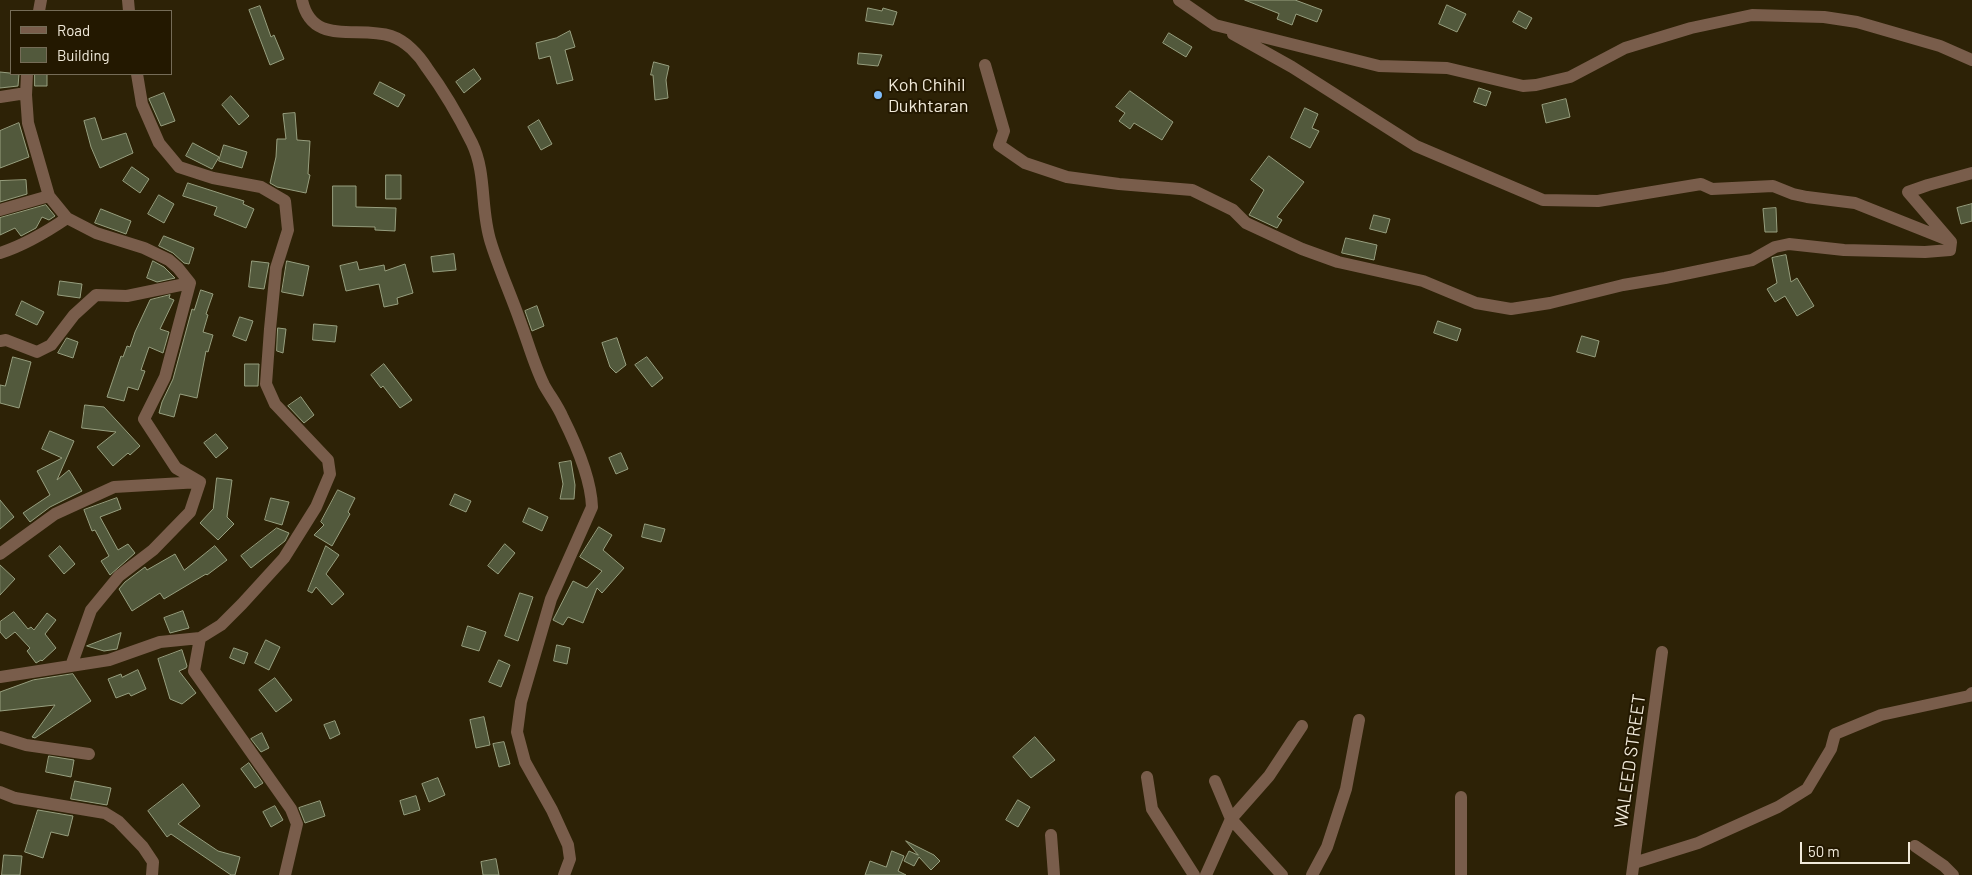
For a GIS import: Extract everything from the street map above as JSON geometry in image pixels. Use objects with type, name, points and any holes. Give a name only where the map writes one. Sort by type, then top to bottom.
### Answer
[{"type":"street","points":[[302,0],[304,11],[316,25],[336,32],[373,33],[390,36],[402,41],[426,66],[439,85],[472,144],[481,169],[483,204],[491,242],[543,384],[563,417],[592,492],[592,507],[551,599],[521,702],[518,732],[526,762],[552,810],[568,845],[570,859],[564,875]]},
{"type":"street","points":[[1179,0],[1215,25],[1292,67],[1416,146],[1543,200],[1598,201],[1700,184],[1712,189],[1773,186],[1807,197],[1855,203],[1951,242]]},
{"type":"street","points":[[1215,25],[1379,66],[1447,68],[1523,86],[1570,77],[1625,48],[1691,28],[1752,15],[1824,17],[1857,22],[1940,46],[1971,58]]},
{"type":"street","points":[[985,65],[1004,131],[999,145],[1026,163],[1068,178],[1192,190],[1233,210],[1246,223],[1302,249],[1338,262],[1423,281],[1476,303],[1511,309],[1550,303],[1623,285],[1752,260],[1775,247],[1789,244],[1844,250],[1924,252],[1950,250],[1951,242],[1908,192],[1972,173]]},
{"type":"street","points":[[27,75],[28,123],[49,196],[67,218],[96,233],[144,248],[168,260],[178,268],[190,283]]},
{"type":"street","points":[[0,676],[109,660],[160,642],[200,638],[221,625],[284,558],[316,507],[330,474],[328,460],[275,404],[266,384],[276,268],[288,230],[285,200],[262,187],[213,178],[180,167],[159,143],[142,104],[137,75]]},
{"type":"street","points":[[0,97],[26,93]]},
{"type":"street","points":[[0,210],[49,196]]},
{"type":"street","points":[[0,253],[18,248],[67,218]]},
{"type":"street","points":[[0,341],[6,340],[37,352],[51,345],[74,314],[96,295],[127,296],[190,283]]},
{"type":"street","points":[[190,283],[165,377],[144,418],[176,468],[200,482]]},
{"type":"street","points":[[71,666],[91,610],[118,576],[153,550],[190,512],[200,482]]},
{"type":"street","points":[[0,554],[55,514],[114,487],[200,482]]},
{"type":"street","points":[[200,638],[194,671],[285,801],[297,824],[285,875]]},
{"type":"street","name":"WALEED STREET","points":[[1633,869],[1662,652]]},
{"type":"street","points":[[1633,869],[1698,843],[1778,807],[1807,789],[1831,749],[1835,734],[1881,715],[1969,696],[1972,693]]},
{"type":"street","points":[[1312,875],[1327,847],[1346,789],[1359,720]]},
{"type":"street","points":[[1206,875],[1231,819],[1269,776],[1302,726]]},
{"type":"street","points":[[0,737],[26,745],[89,754]]},
{"type":"street","points":[[1147,777],[1152,809],[1194,875]]},
{"type":"street","points":[[1215,782],[1231,819],[1282,875]]},
{"type":"street","points":[[0,792],[16,798],[105,813],[118,821],[143,847],[153,862],[152,875]]},
{"type":"street","points":[[1461,797],[1461,875]]},
{"type":"street","points":[[1051,835],[1054,875]]},
{"type":"street","points":[[1915,846],[1944,866],[1953,875]]},
{"type":"building","points":[[1245,0],[1295,0],[1322,10],[1317,22],[1296,14],[1292,25],[1277,19],[1279,14]]},
{"type":"building","points":[[1447,5],[1466,14],[1457,32],[1439,24]]},
{"type":"building","points":[[260,6],[271,37],[274,35],[284,59],[270,65],[249,10]]},
{"type":"building","points":[[868,8],[882,11],[883,8],[897,12],[893,25],[866,21]]},
{"type":"building","points":[[1519,11],[1532,18],[1526,29],[1513,22]]},
{"type":"building","points":[[570,31],[575,47],[565,50],[573,80],[557,84],[550,56],[539,59],[536,43],[556,38]]},
{"type":"building","points":[[1169,33],[1192,47],[1186,57],[1163,43]]},
{"type":"building","points":[[859,53],[882,55],[878,66],[858,64]]},
{"type":"building","points":[[654,62],[669,66],[666,80],[668,98],[655,100],[653,75],[651,75]]},
{"type":"building","points":[[474,69],[481,79],[464,93],[456,82]]},
{"type":"building","points":[[0,72],[19,75],[18,86],[0,88]]},
{"type":"building","points":[[35,75],[47,75],[47,86],[35,86]]},
{"type":"building","points":[[380,82],[405,95],[398,107],[374,94]]},
{"type":"building","points":[[1479,88],[1491,92],[1486,106],[1474,102]]},
{"type":"building","points":[[1130,91],[1173,122],[1162,140],[1134,123],[1130,129],[1119,121],[1125,113],[1116,107]]},
{"type":"building","points":[[164,93],[175,121],[161,126],[149,99]]},
{"type":"building","points":[[231,96],[249,116],[239,125],[222,105]]},
{"type":"building","points":[[1566,99],[1570,117],[1546,123],[1542,105]]},
{"type":"building","points":[[1305,108],[1318,114],[1312,128],[1319,131],[1310,148],[1291,138]]},
{"type":"building","points":[[295,113],[297,140],[310,141],[308,174],[310,175],[306,193],[277,187],[270,183],[276,157],[277,139],[286,139],[283,114]]},
{"type":"building","points":[[95,118],[102,140],[126,133],[133,153],[100,168],[91,147],[84,121]]},
{"type":"building","points":[[539,120],[552,144],[541,150],[528,127]]},
{"type":"building","points":[[19,123],[29,157],[0,168],[0,131]]},
{"type":"building","points":[[193,143],[219,157],[212,169],[186,156]]},
{"type":"building","points":[[224,145],[247,152],[242,168],[219,161]]},
{"type":"building","points":[[1269,156],[1304,182],[1277,217],[1282,220],[1277,228],[1249,215],[1264,190],[1251,180]]},
{"type":"building","points":[[132,167],[149,179],[140,193],[123,181]]},
{"type":"building","points":[[386,175],[401,175],[401,199],[386,199]]},
{"type":"building","points":[[26,180],[27,194],[0,202],[0,181]]},
{"type":"building","points":[[188,183],[244,201],[243,204],[254,209],[246,228],[214,215],[217,207],[183,196]]},
{"type":"building","points":[[333,186],[356,186],[356,207],[396,208],[395,231],[375,230],[375,227],[333,226]]},
{"type":"building","points":[[159,195],[174,204],[164,223],[148,214]]},
{"type":"building","points":[[1972,204],[1972,221],[1961,224],[1957,208]]},
{"type":"building","points":[[46,205],[55,216],[49,220],[42,217],[36,228],[21,236],[15,228],[0,235],[0,218]]},
{"type":"building","points":[[1776,208],[1777,232],[1765,232],[1763,209]]},
{"type":"building","points":[[101,209],[131,221],[126,234],[95,223]]},
{"type":"building","points":[[1374,215],[1390,219],[1386,233],[1370,229]]},
{"type":"building","points":[[164,236],[194,248],[189,264],[184,263],[173,253],[159,246]]},
{"type":"building","points":[[1346,238],[1377,245],[1374,260],[1342,253]]},
{"type":"building","points":[[454,254],[456,270],[433,272],[431,257]]},
{"type":"building","points":[[1786,255],[1791,282],[1797,278],[1814,306],[1797,316],[1785,296],[1775,302],[1767,289],[1777,283],[1772,258]]},
{"type":"building","points":[[153,261],[164,267],[175,278],[157,282],[147,278]]},
{"type":"building","points":[[252,261],[269,263],[264,289],[249,287]]},
{"type":"building","points":[[287,261],[309,266],[303,296],[282,292]]},
{"type":"building","points":[[357,262],[359,270],[384,265],[385,271],[405,264],[413,293],[397,298],[398,304],[384,307],[379,284],[346,291],[340,266]]},
{"type":"building","points":[[60,281],[82,284],[80,298],[58,295]]},
{"type":"building","points":[[201,290],[213,294],[206,314],[208,315],[203,332],[213,335],[208,352],[206,351],[197,398],[180,394],[174,417],[159,413],[173,379],[192,309],[194,310]]},
{"type":"building","points":[[170,295],[169,298],[174,300],[160,329],[169,332],[163,353],[149,347],[141,370],[145,371],[138,390],[128,387],[124,401],[107,397],[121,356],[123,357],[127,346],[130,347],[150,300]]},
{"type":"building","points":[[22,301],[44,312],[37,325],[16,315]]},
{"type":"building","points":[[537,306],[544,326],[532,331],[525,311]]},
{"type":"building","points":[[240,317],[253,321],[246,341],[233,336]]},
{"type":"building","points":[[1438,321],[1461,329],[1457,341],[1434,333]]},
{"type":"building","points":[[314,324],[337,326],[335,342],[313,340]]},
{"type":"building","points":[[278,328],[286,329],[283,353],[277,351]]},
{"type":"building","points":[[1582,336],[1599,341],[1595,357],[1577,352]]},
{"type":"building","points":[[67,338],[78,342],[73,358],[58,353]]},
{"type":"building","points":[[617,338],[626,365],[616,373],[610,367],[602,343]]},
{"type":"building","points":[[13,357],[31,362],[19,408],[0,403],[0,385],[5,386]]},
{"type":"building","points":[[647,357],[663,378],[652,387],[635,365]]},
{"type":"building","points":[[245,364],[259,364],[258,386],[245,386]]},
{"type":"building","points":[[384,364],[412,400],[400,408],[383,386],[381,388],[371,375]]},
{"type":"building","points":[[301,397],[314,415],[304,423],[288,406]]},
{"type":"building","points":[[85,405],[104,407],[140,446],[130,455],[128,453],[113,466],[97,447],[116,432],[82,428]]},
{"type":"building","points":[[50,431],[74,441],[57,480],[69,470],[82,491],[50,507],[30,522],[23,513],[50,495],[37,471],[62,458],[42,449]]},
{"type":"building","points":[[216,434],[228,448],[216,458],[204,443]]},
{"type":"building","points":[[621,453],[628,469],[616,474],[609,458]]},
{"type":"building","points":[[571,461],[575,485],[574,499],[560,499],[563,484],[559,463]]},
{"type":"building","points":[[217,478],[232,480],[227,517],[234,524],[218,540],[200,523],[213,509]]},
{"type":"building","points":[[338,490],[355,498],[348,512],[350,514],[332,546],[314,535],[324,525],[321,522]]},
{"type":"building","points":[[455,494],[471,501],[466,512],[450,505]]},
{"type":"building","points":[[117,498],[121,509],[100,517],[118,550],[128,544],[135,553],[110,575],[101,561],[109,556],[95,530],[92,531],[84,510]]},
{"type":"building","points":[[271,498],[289,502],[282,525],[265,520]]},
{"type":"building","points":[[0,500],[14,517],[0,529]]},
{"type":"building","points":[[529,508],[548,517],[542,531],[523,522]]},
{"type":"building","points":[[645,524],[665,529],[661,542],[642,537]]},
{"type":"building","points":[[599,527],[612,535],[603,550],[624,568],[602,593],[597,588],[583,623],[568,617],[563,625],[553,620],[573,581],[587,588],[602,571],[580,557]]},
{"type":"building","points":[[277,528],[289,533],[285,541],[251,568],[241,556]]},
{"type":"building","points":[[505,544],[515,553],[498,574],[488,566]]},
{"type":"building","points":[[60,546],[75,564],[64,574],[49,556]]},
{"type":"building","points":[[215,546],[227,560],[207,575],[164,599],[160,593],[132,611],[119,589],[125,582],[145,567],[147,570],[175,554],[184,570]]},
{"type":"building","points":[[326,546],[339,555],[326,574],[344,594],[332,605],[316,587],[312,593],[308,591]]},
{"type":"building","points":[[0,565],[15,579],[0,595]]},
{"type":"building","points":[[520,593],[533,597],[518,641],[505,636]]},
{"type":"building","points":[[183,611],[189,628],[170,633],[164,618]]},
{"type":"building","points":[[14,612],[28,629],[31,627],[34,630],[47,613],[56,620],[45,634],[56,648],[42,661],[36,663],[27,651],[30,648],[15,632],[6,639],[0,632],[0,622]]},
{"type":"building","points":[[468,626],[486,632],[479,651],[462,646]]},
{"type":"building","points":[[121,633],[117,649],[104,651],[87,646]]},
{"type":"building","points":[[266,640],[280,647],[269,670],[255,663]]},
{"type":"building","points":[[557,645],[570,648],[567,664],[554,661]]},
{"type":"building","points":[[234,648],[248,653],[244,664],[230,658]]},
{"type":"building","points":[[182,650],[187,666],[179,671],[196,693],[182,704],[170,699],[158,659]]},
{"type":"building","points":[[499,660],[510,665],[501,687],[489,682]]},
{"type":"building","points":[[138,670],[146,689],[131,696],[129,693],[116,698],[108,679],[121,674],[122,677]]},
{"type":"building","points":[[73,674],[91,701],[35,738],[32,737],[55,705],[0,711],[0,692],[33,680]]},
{"type":"building","points":[[275,678],[292,700],[276,712],[259,690]]},
{"type":"building","points":[[484,717],[490,745],[476,748],[470,720]]},
{"type":"building","points":[[335,721],[340,734],[330,739],[324,725]]},
{"type":"building","points":[[262,733],[269,748],[261,752],[251,739]]},
{"type":"building","points":[[1035,737],[1055,760],[1031,778],[1013,757]]},
{"type":"building","points":[[504,742],[510,764],[499,767],[493,744]]},
{"type":"building","points":[[49,756],[74,760],[71,777],[46,772]]},
{"type":"building","points":[[249,763],[263,783],[255,788],[241,769]]},
{"type":"building","points":[[438,778],[445,795],[429,802],[422,784]]},
{"type":"building","points":[[75,781],[111,788],[107,805],[71,799]]},
{"type":"building","points":[[183,784],[200,806],[178,824],[218,851],[240,857],[235,875],[231,875],[171,834],[167,837],[148,811]]},
{"type":"building","points":[[416,796],[420,810],[404,815],[400,801]]},
{"type":"building","points":[[1018,800],[1030,807],[1018,827],[1006,820]]},
{"type":"building","points":[[320,801],[325,816],[305,823],[299,808]]},
{"type":"building","points":[[275,806],[283,820],[271,827],[263,812]]},
{"type":"building","points":[[38,810],[73,816],[68,836],[51,832],[43,858],[25,852]]},
{"type":"building","points":[[906,841],[934,855],[940,861],[931,870],[919,857],[914,866],[904,861],[909,851],[918,855]]},
{"type":"building","points":[[892,851],[904,856],[898,871],[906,875],[865,875],[870,861],[886,867]]},
{"type":"building","points":[[4,855],[22,856],[20,875],[2,875]]},
{"type":"building","points":[[496,859],[499,875],[483,875],[481,862]]},
{"type":"place","name":"Koh Chihil Dukhtaran","points":[[878,95]]}]
